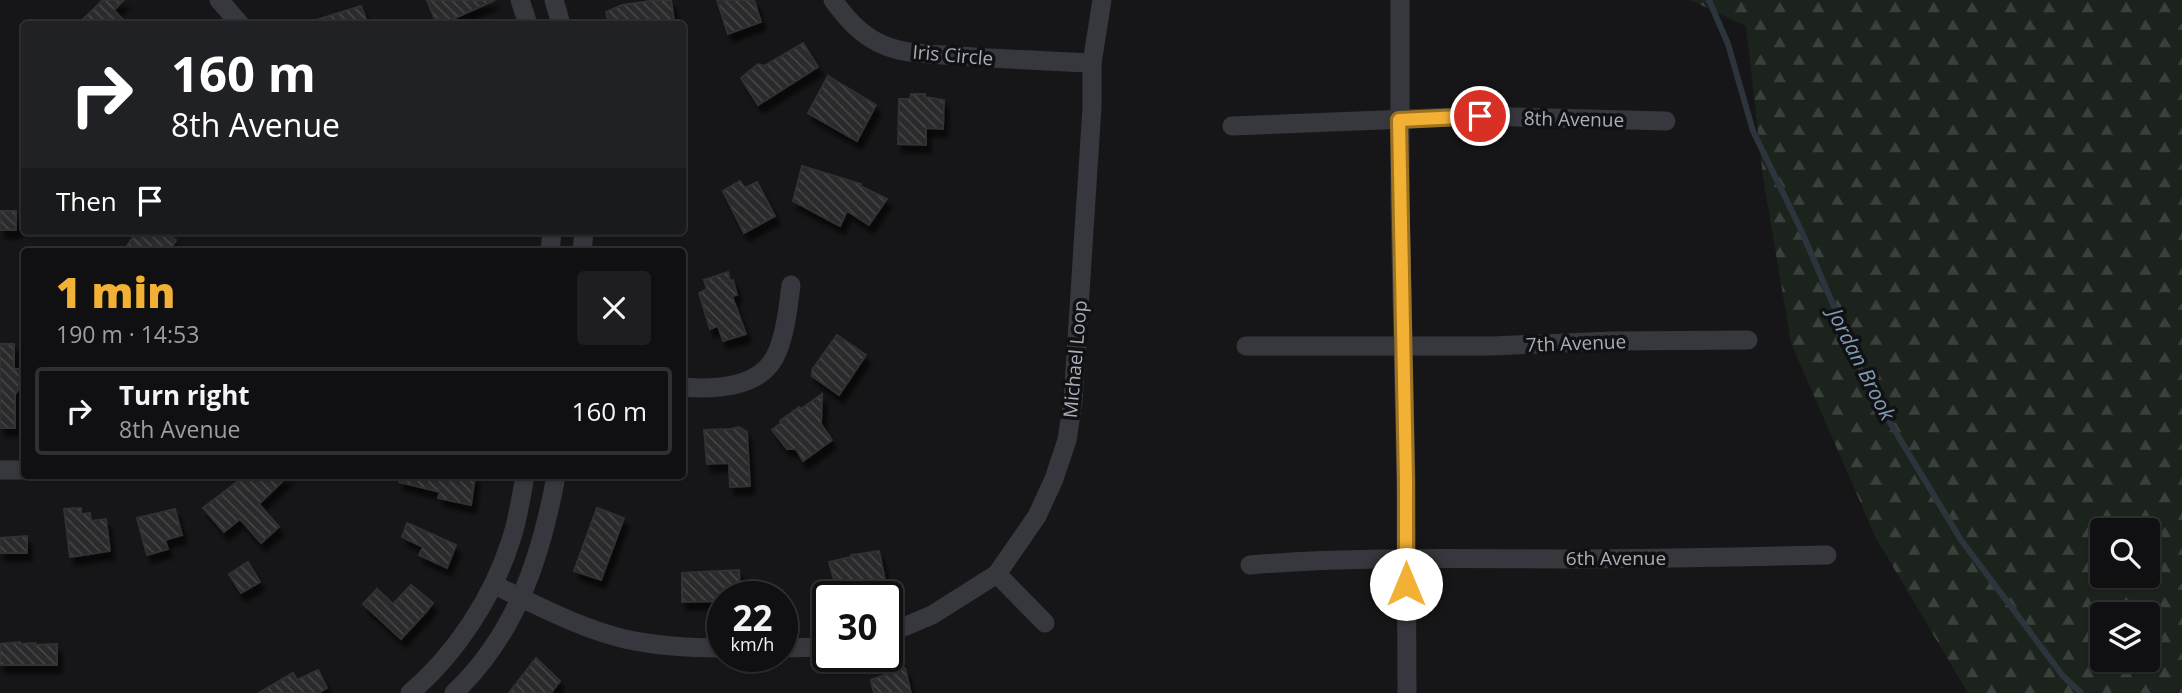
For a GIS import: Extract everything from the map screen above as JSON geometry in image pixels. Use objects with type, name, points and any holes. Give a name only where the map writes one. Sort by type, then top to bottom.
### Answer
[{"type":"street","points":[[219,0],[237,21]]},
{"type":"street","points":[[520,0],[527,21]]},
{"type":"street","points":[[554,0],[560,21]]},
{"type":"street","name":"Iris Circle","points":[[833,0],[862,34],[882,45],[904,51],[995,59],[1092,63]]},
{"type":"street","name":"Michael Loop","points":[[903,627],[932,615],[997,574],[1037,516],[1055,479],[1067,440],[1075,374],[1092,107],[1092,63],[1102,0]]},
{"type":"street","points":[[1400,0],[1399,120],[1405,346],[1407,693]]},
{"type":"street","name":"8th Avenue","points":[[1232,126],[1480,116],[1665,121]]},
{"type":"street","points":[[686,387],[726,387],[747,382],[765,370],[777,354],[791,285]]},
{"type":"street","name":"7th Avenue","points":[[1246,346],[1748,340]]},
{"type":"street","points":[[0,470],[21,470]]},
{"type":"street","points":[[410,693],[443,659],[467,628],[494,585],[512,537],[524,479]]},
{"type":"street","points":[[454,693],[488,654],[522,598],[547,526],[555,479]]},
{"type":"street","name":"6th Avenue","points":[[1250,565],[1406,558],[1620,559],[1827,555]]},
{"type":"street","points":[[997,574],[1045,623]]},
{"type":"street","points":[[494,585],[579,624],[623,638],[645,643],[707,647]]},
{"type":"green space","points":[[1690,0],[2182,0],[2182,693],[1968,693],[1876,538],[1791,343],[1763,177],[1746,26]]},
{"type":"building","points":[[103,0],[124,0],[114,10],[124,21],[81,21]]},
{"type":"building","points":[[427,0],[495,0],[449,21],[440,21],[439,18],[435,20]]},
{"type":"building","points":[[671,0],[674,21],[608,21],[606,12],[622,5]]},
{"type":"building","points":[[717,0],[754,0],[761,22],[728,34]]},
{"type":"building","points":[[361,6],[367,21],[313,21]]},
{"type":"building","points":[[803,43],[818,67],[758,105],[741,78],[758,64],[764,66]]},
{"type":"building","points":[[828,76],[876,105],[857,141],[808,113]]},
{"type":"building","points":[[911,94],[925,94],[925,97],[944,100],[943,129],[926,128],[926,145],[898,144],[899,99],[910,99]]},
{"type":"building","points":[[802,166],[861,184],[860,186],[887,199],[869,225],[847,211],[840,226],[793,201]]},
{"type":"building","points":[[740,181],[745,188],[757,182],[775,216],[744,233],[723,191]]},
{"type":"building","points":[[0,211],[16,211],[16,230],[0,230]]},
{"type":"building","points":[[134,235],[168,235],[176,240],[171,248],[126,248]]},
{"type":"building","points":[[728,272],[737,295],[732,296],[746,334],[723,341],[718,326],[710,329],[699,293],[707,289],[704,280]]},
{"type":"building","points":[[837,335],[866,355],[839,395],[812,376],[812,370]]},
{"type":"building","points":[[0,344],[14,344],[14,369],[20,369],[19,388],[15,395],[15,428],[0,428]]},
{"type":"building","points":[[822,394],[821,424],[832,440],[803,461],[796,449],[787,449],[772,430],[799,407],[801,409]]},
{"type":"building","points":[[739,427],[747,432],[750,486],[730,487],[729,463],[707,464],[704,430]]},
{"type":"building","points":[[241,479],[285,479],[259,504],[279,527],[261,543],[240,519],[224,532],[203,508]]},
{"type":"building","points":[[400,479],[475,479],[471,505],[438,498],[440,492],[399,482]]},
{"type":"building","points":[[81,508],[81,514],[90,513],[91,521],[106,519],[110,551],[70,557],[64,509]]},
{"type":"building","points":[[597,508],[624,518],[601,580],[574,571]]},
{"type":"building","points":[[175,509],[182,535],[165,540],[168,549],[147,555],[137,518]]},
{"type":"building","points":[[407,523],[456,545],[447,568],[419,555],[423,547],[402,537]]},
{"type":"building","points":[[27,536],[27,553],[0,553],[0,538]]},
{"type":"building","points":[[879,551],[885,581],[834,581],[829,562],[851,555]]},
{"type":"building","points":[[248,562],[260,582],[241,593],[229,574]]},
{"type":"building","points":[[739,570],[739,581],[707,581],[707,601],[682,602],[682,573]]},
{"type":"building","points":[[411,585],[433,603],[401,639],[363,604],[377,589],[393,604]]},
{"type":"building","points":[[35,643],[34,645],[57,644],[57,665],[0,665],[0,644]]},
{"type":"building","points":[[536,658],[560,681],[551,693],[509,693]]},
{"type":"building","points":[[905,668],[911,693],[874,693],[871,680],[894,672],[903,672]]},
{"type":"building","points":[[318,670],[327,688],[319,693],[259,693],[293,673],[297,680]]},
{"type":"waterway","name":"Jordan Brook","points":[[1709,0],[1728,44],[1753,131],[1801,230],[1869,388],[1961,540],[2063,676],[2081,693]]},
{"type":"route","points":[[1406,584],[1405,346],[1399,120],[1480,116]]}]
